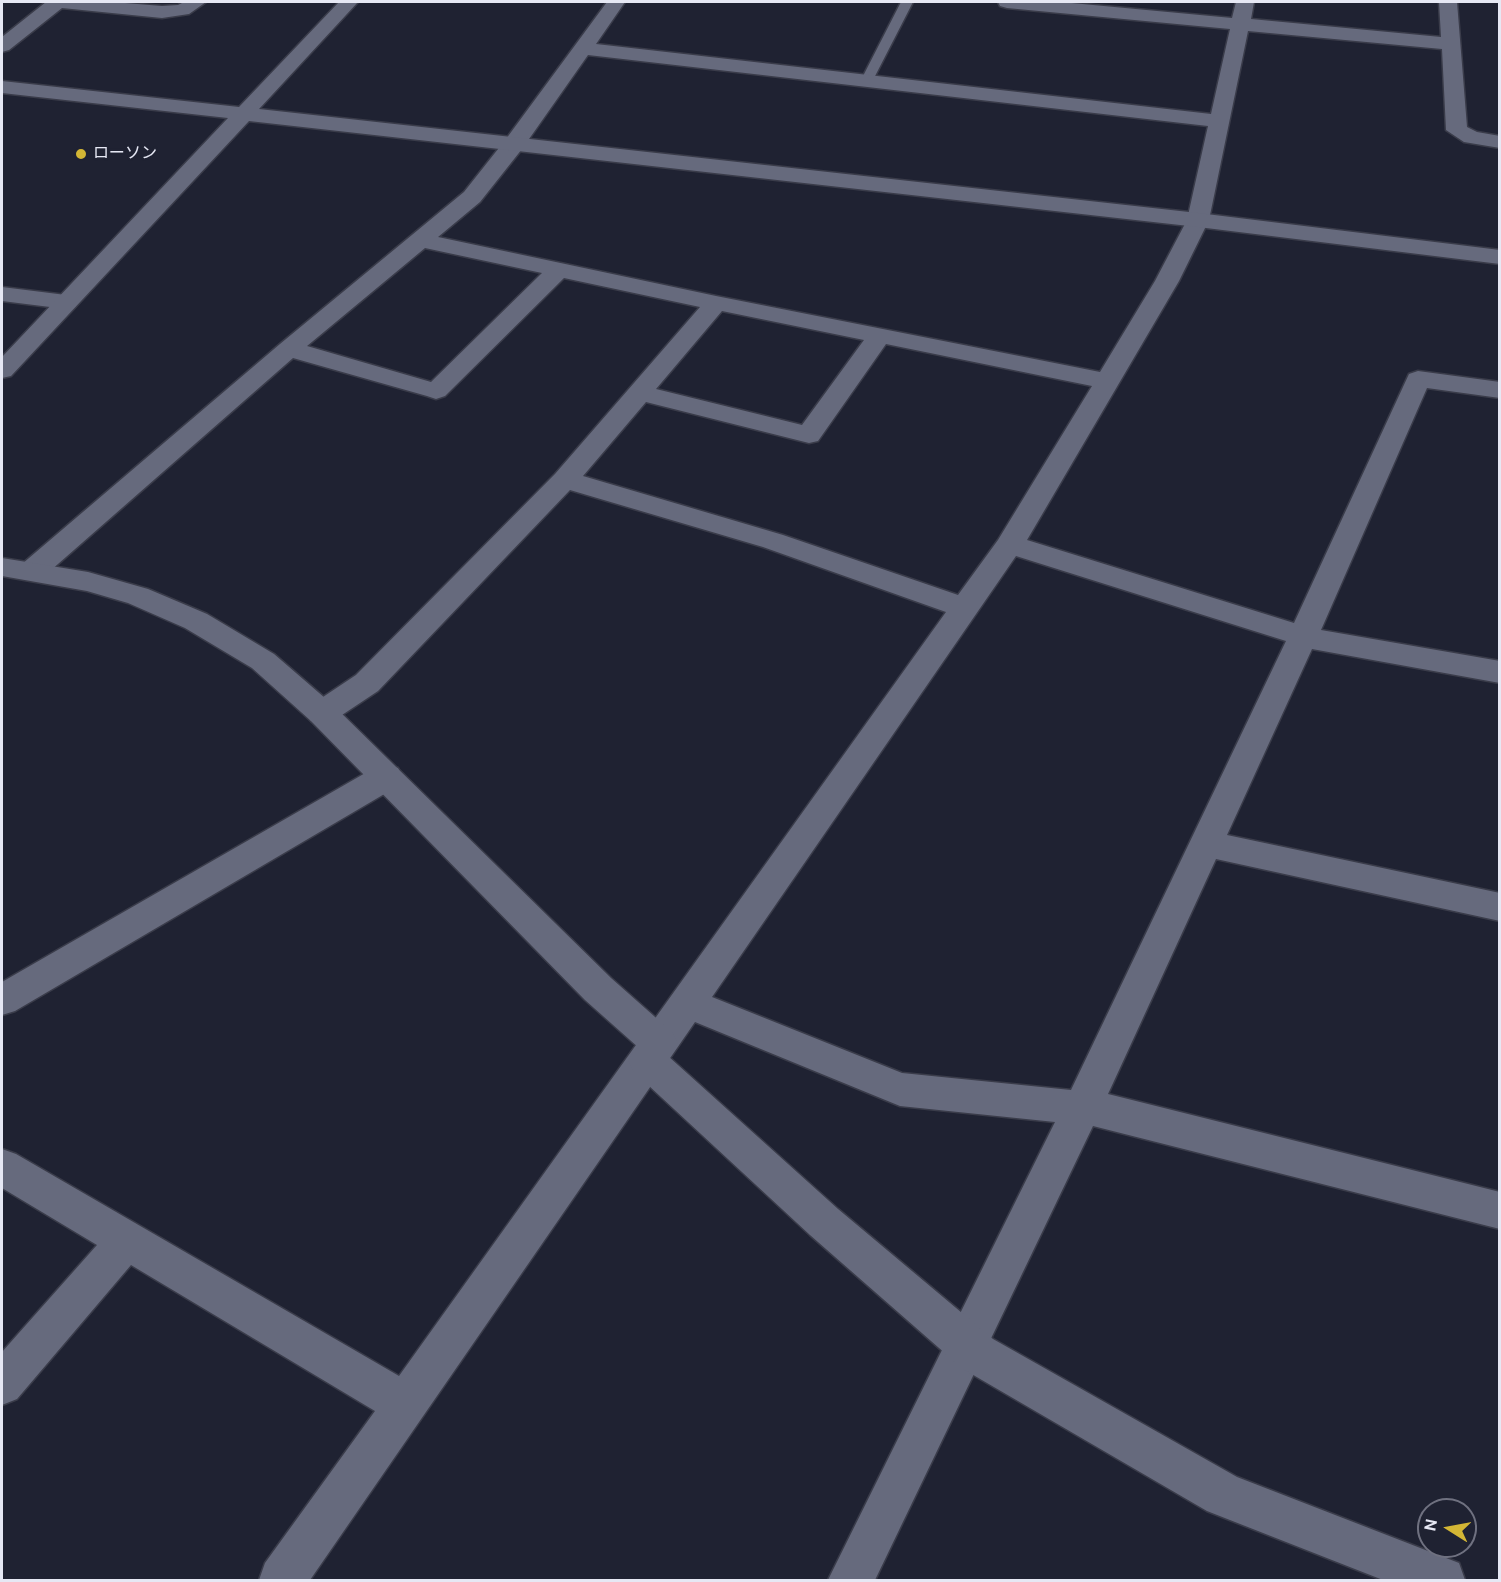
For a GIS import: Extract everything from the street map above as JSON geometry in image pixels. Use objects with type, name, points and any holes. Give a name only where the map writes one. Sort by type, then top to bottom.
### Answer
[{"type":"street","points":[[2,46],[59,2],[162,12],[182,10],[197,2]]},
{"type":"street","points":[[2,371],[349,2]]},
{"type":"street","points":[[10,569],[289,349],[472,197],[514,144],[616,2]]},
{"type":"street","points":[[1007,2],[1072,4],[1451,44]]},
{"type":"street","points":[[282,1581],[1010,544],[1167,280],[1198,220],[1245,2]]},
{"type":"street","points":[[1448,2],[1456,130],[1471,138],[1500,142]]},
{"type":"street","points":[[582,48],[1220,121]]},
{"type":"street","points":[[2,87],[1198,220],[1500,257]]},
{"type":"street","points":[[420,240],[716,303],[1107,381]]},
{"type":"street","points":[[289,349],[436,391],[560,269]]},
{"type":"street","points":[[2,294],[66,303]]},
{"type":"street","points":[[321,713],[367,683],[565,480],[716,303]]},
{"type":"street","points":[[638,392],[809,435],[880,335]]},
{"type":"street","points":[[851,1581],[1082,1108],[1303,636],[1418,379],[1500,390]]},
{"type":"street","points":[[565,480],[773,541],[964,608]]},
{"type":"street","points":[[1010,544],[1303,636],[1500,672]]},
{"type":"street","points":[[10,569],[88,582],[138,596],[196,621],[263,661],[321,713],[598,988],[653,1052],[824,1222],[978,1354],[1222,1495],[1442,1581]]},
{"type":"street","points":[[2,1000],[386,777]]},
{"type":"street","points":[[1206,844],[1500,907]]},
{"type":"street","points":[[688,1003],[900,1089],[1104,1110],[1500,1211]]},
{"type":"street","points":[[2,1167],[405,1404]]},
{"type":"street","points":[[2,1383],[127,1240]]},
{"type":"lane","points":[[867,80],[907,2]]},
{"type":"place","name":"ローソン","points":[[81,154]]}]
